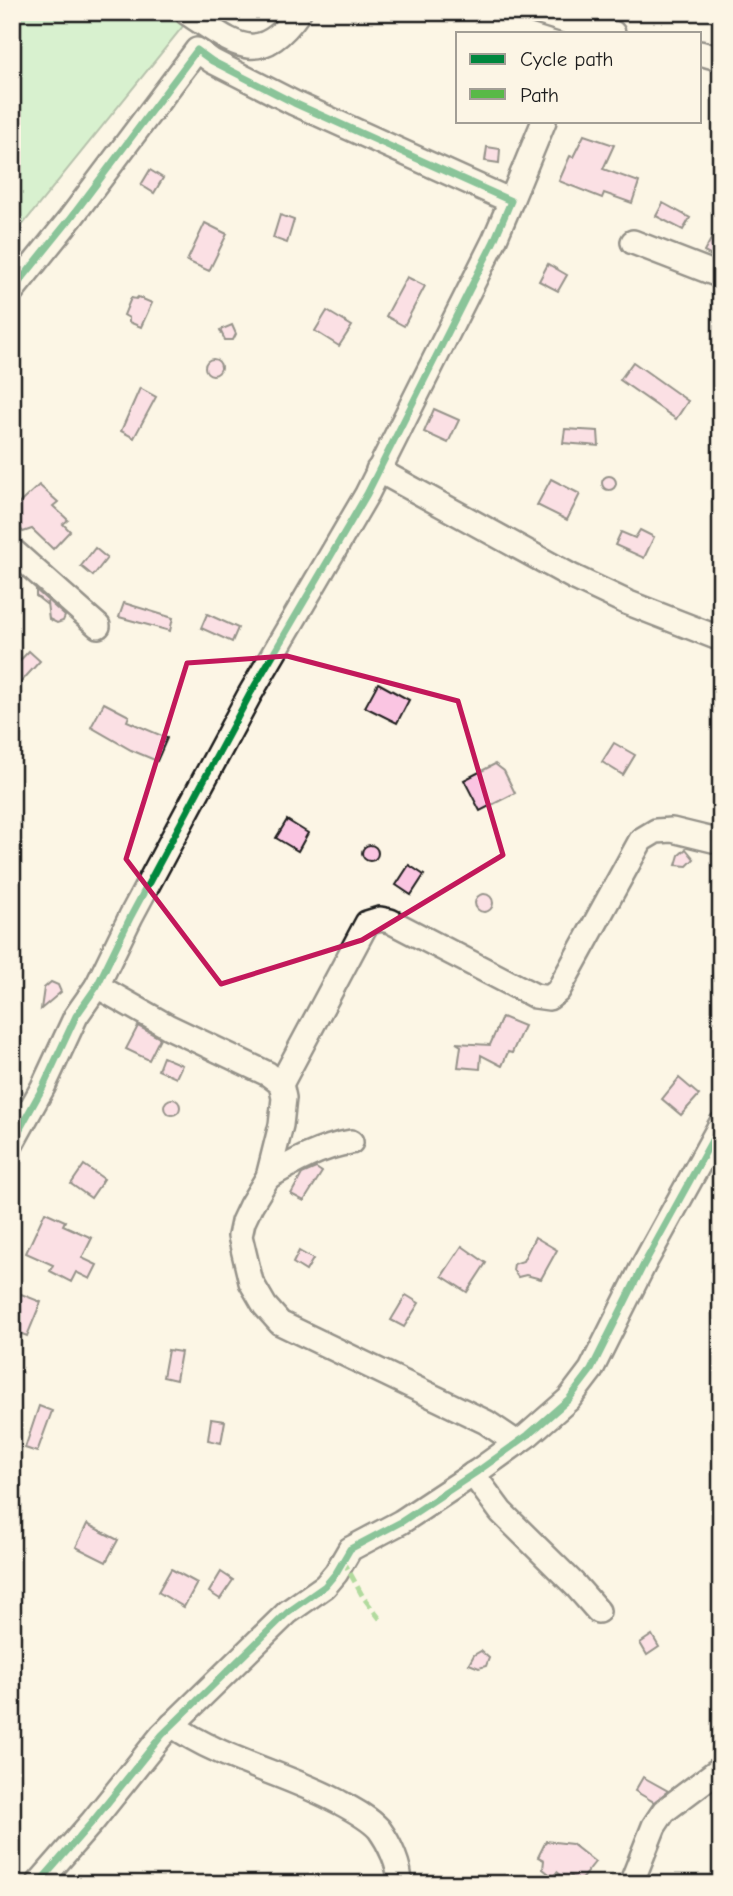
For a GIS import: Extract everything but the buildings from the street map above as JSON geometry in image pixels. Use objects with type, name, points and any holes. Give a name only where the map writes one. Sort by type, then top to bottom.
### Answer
[{"type":"street","points":[[187,13],[230,42],[250,46],[272,41],[287,29],[299,12]]},
{"type":"street","points":[[537,12],[610,32]]},
{"type":"street","points":[[187,13],[197,50],[212,61],[294,103],[511,201]]},
{"type":"street","points":[[12,291],[71,219],[197,50]]},
{"type":"street","points":[[702,54],[721,59]]},
{"type":"street","points":[[12,1143],[43,1087],[76,1016],[97,986],[131,916],[250,694],[367,494],[490,250],[544,122]]},
{"type":"street","points":[[633,242],[721,276]]},
{"type":"street","points":[[378,470],[573,577],[626,602],[721,639]]},
{"type":"street","points":[[12,550],[98,626]]},
{"type":"street","points":[[517,1443],[486,1422],[280,1323],[265,1306],[251,1282],[240,1236],[251,1205],[268,1177],[281,1125],[284,1098],[281,1084],[367,923],[380,919],[390,921],[535,996],[549,998],[558,991],[641,840],[656,831],[672,830],[721,842]]},
{"type":"street","points":[[97,986],[169,1027],[268,1074],[281,1084]]},
{"type":"street","points":[[38,1884],[172,1725],[288,1612],[325,1586],[350,1549],[401,1522],[473,1474],[517,1443],[569,1398],[591,1370],[644,1264],[721,1124]]},
{"type":"street","points":[[268,1177],[332,1145],[351,1142]]},
{"type":"street","points":[[473,1474],[501,1512],[598,1611]]},
{"type":"street","points":[[172,1725],[204,1744],[320,1792],[352,1809],[378,1829],[396,1860],[400,1884]]},
{"type":"street","points":[[631,1884],[654,1826],[664,1811],[721,1768]]},
{"type":"highlighted area","points":[[287,656],[458,701],[503,855],[362,940],[221,984],[126,859],[187,663]]},
{"type":"green space","points":[[12,12],[165,12],[184,25],[12,238]]},
{"type":"marked path","points":[[343,1560],[363,1597],[380,1619]]},
{"type":"cycle path","points":[[12,291],[70,219],[197,50],[212,61],[294,103],[511,201],[494,241],[367,494],[250,694],[131,916],[97,986],[76,1016],[43,1087],[12,1143]]},
{"type":"cycle path","points":[[38,1884],[162,1735],[288,1612],[325,1586],[350,1549],[401,1522],[478,1471],[528,1435],[569,1399],[591,1370],[644,1264],[721,1124]]}]
